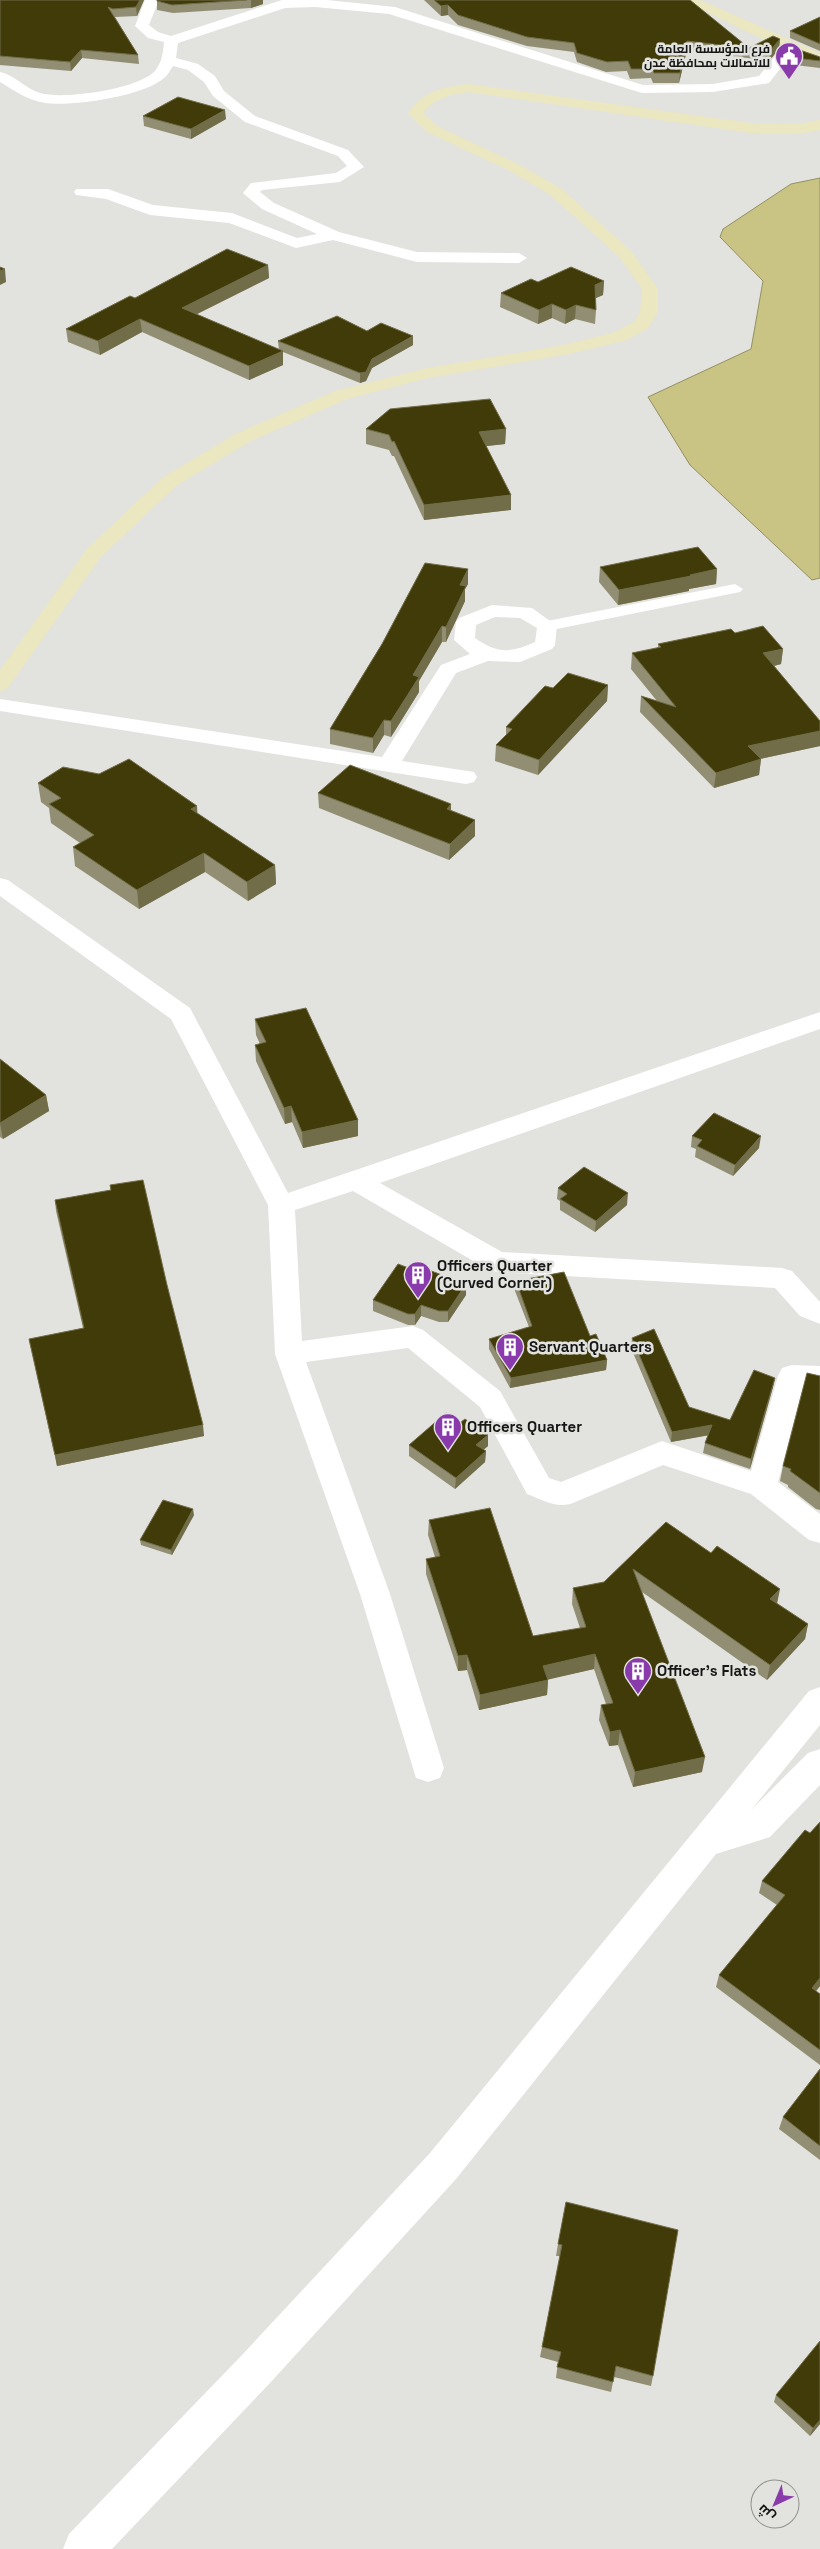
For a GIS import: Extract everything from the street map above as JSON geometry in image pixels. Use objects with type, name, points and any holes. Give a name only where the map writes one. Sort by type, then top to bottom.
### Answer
[{"type":"main road","points":[[689,0],[790,47],[820,58]]},
{"type":"main road","points":[[0,685],[94,553],[169,482],[242,438],[341,395],[427,373],[564,350],[621,336],[642,324],[648,312],[650,289],[626,255],[556,192],[515,168],[432,130],[415,113],[424,101],[444,91],[468,88],[751,128],[798,130],[820,125]]},
{"type":"street","points":[[152,0],[142,26],[153,35],[171,40],[193,35],[283,4],[389,5],[642,89],[713,88],[764,80],[790,47]]},
{"type":"street","points":[[0,76],[35,97],[71,99],[142,85],[159,75],[170,60],[171,40]]},
{"type":"street","points":[[170,60],[193,67],[210,79],[218,92],[232,106],[250,119],[343,153],[356,167],[340,177],[257,186],[250,193],[268,206],[333,234],[418,257],[450,260],[519,258]]},
{"type":"street","points":[[82,192],[108,194],[150,210],[232,218],[296,243],[333,234]]},
{"type":"street","points":[[486,655],[464,640],[466,622],[492,611],[525,612],[547,626],[735,589]]},
{"type":"street","points":[[389,764],[448,670],[486,655],[520,656],[545,644],[547,626]]},
{"type":"street","points":[[0,705],[466,777]]},
{"type":"street","points":[[0,885],[182,1014],[281,1205],[289,1354],[375,1594],[428,1768]]},
{"type":"street","points":[[281,1205],[356,1181],[820,1020]]},
{"type":"street","points":[[356,1181],[497,1262],[782,1278],[810,1309],[820,1314]]},
{"type":"street","points":[[289,1354],[413,1337],[490,1399],[538,1486],[562,1495],[662,1454],[762,1486],[820,1531]]},
{"type":"street","points":[[762,1486],[792,1376],[820,1377]]},
{"type":"street","points":[[84,2549],[256,2369],[443,2166],[820,1701]]},
{"type":"street","points":[[704,1843],[758,1826],[820,1764]]},
{"type":"shaded area","points":[[820,178],[820,578],[812,580],[690,465],[648,397],[751,349],[763,281],[720,237],[723,229],[791,184]]},
{"type":"building","points":[[0,0],[140,0],[136,7],[113,9],[108,7],[138,55],[81,50],[70,62],[0,56]]},
{"type":"building","points":[[157,0],[247,0],[172,5]]},
{"type":"building","points":[[434,0],[690,0],[749,48],[773,36],[780,39],[770,51],[687,41],[680,73],[654,73],[652,69],[631,69],[628,61],[607,62],[577,53],[574,43],[527,37],[458,15],[448,5],[441,6]]},
{"type":"building","points":[[820,17],[820,44],[790,31]]},
{"type":"building","points":[[794,48],[820,57],[820,61],[787,57]]},
{"type":"building","points":[[178,97],[225,110],[191,129],[143,116]]},
{"type":"building","points":[[227,249],[268,265],[182,308],[283,351],[249,366],[140,319],[98,341],[66,329],[130,296],[135,298]]},
{"type":"building","points":[[571,267],[604,281],[595,285],[596,310],[576,305],[566,310],[552,304],[539,310],[501,293],[531,279],[538,282]]},
{"type":"building","points":[[337,316],[367,331],[381,323],[413,336],[372,359],[366,372],[360,373],[278,341]]},
{"type":"building","points":[[490,399],[506,429],[479,432],[511,495],[424,505],[394,441],[392,442],[389,435],[366,429],[390,409]]},
{"type":"building","points":[[698,547],[717,569],[619,590],[600,567]]},
{"type":"building","points":[[425,563],[468,569],[460,585],[466,586],[446,627],[442,626],[413,675],[419,677],[391,721],[384,720],[373,738],[330,729],[382,644]]},
{"type":"building","points":[[763,626],[783,649],[763,653],[820,721],[820,731],[748,746],[761,759],[716,773],[641,696],[676,707],[632,653],[661,647],[658,644],[731,629],[735,633]]},
{"type":"building","points":[[568,673],[608,685],[539,760],[496,745],[512,729],[506,727],[545,686],[553,688]]},
{"type":"building","points":[[129,759],[197,806],[191,809],[275,865],[247,882],[204,853],[137,890],[73,847],[94,835],[49,804],[61,798],[38,783],[63,767],[99,774]]},
{"type":"building","points":[[350,765],[451,804],[447,809],[475,820],[450,844],[318,793]]},
{"type":"building","points":[[306,1008],[358,1120],[302,1132],[291,1106],[284,1108],[255,1045],[266,1042],[255,1019]]},
{"type":"building","points":[[0,1059],[46,1095],[0,1123]]},
{"type":"building","points":[[714,1113],[761,1136],[735,1165],[697,1146],[702,1140],[692,1136]]},
{"type":"building","points":[[584,1167],[628,1193],[596,1221],[560,1199],[567,1194],[558,1188]]},
{"type":"building","points":[[143,1180],[167,1285],[203,1425],[55,1455],[29,1339],[84,1328],[55,1200],[111,1190],[110,1185]]},
{"type":"building","name":"Officers Quarter (Curved Corner)","points":[[398,1264],[414,1270],[418,1266],[466,1284],[448,1311],[439,1311],[421,1305],[415,1314],[408,1314],[373,1300]]},
{"type":"building","points":[[564,1272],[590,1336],[596,1334],[607,1360],[511,1378],[489,1339],[532,1326],[516,1281]]},
{"type":"building","points":[[654,1329],[689,1407],[730,1420],[754,1370],[775,1378],[751,1459],[705,1443],[712,1425],[672,1432],[632,1338]]},
{"type":"building","points":[[807,1373],[820,1376],[820,1493],[790,1471],[791,1469],[783,1466]]},
{"type":"building","name":"Officers Quarter","points":[[446,1413],[461,1422],[465,1419],[488,1435],[476,1445],[486,1451],[456,1478],[409,1445]]},
{"type":"building","points":[[163,1500],[193,1509],[171,1550],[140,1540]]},
{"type":"building","points":[[490,1508],[533,1636],[586,1627],[573,1588],[604,1582],[666,1522],[711,1553],[717,1546],[780,1589],[770,1599],[808,1624],[770,1665],[633,1569],[705,1757],[635,1772],[620,1730],[610,1732],[601,1705],[613,1703],[595,1654],[543,1666],[548,1680],[480,1695],[467,1655],[458,1656],[426,1559],[440,1556],[429,1520]]},
{"type":"building","points":[[820,1822],[820,1978],[812,1988],[820,1994],[820,2050],[719,1975],[785,1895],[762,1881],[805,1830],[810,1833]]},
{"type":"building","points":[[820,2069],[820,2146],[783,2117]]},
{"type":"building","points":[[566,2202],[678,2230],[653,2376],[616,2366],[613,2382],[557,2367],[561,2352],[542,2347],[562,2245],[558,2244]]},
{"type":"building","points":[[820,2341],[820,2420],[813,2428],[776,2395]]},
{"type":"place","name":"فرع المؤسسة العامة للاتصالات بمحافظة عدن","points":[[789,80]]},
{"type":"place","name":"Officers Quarter (Curved Corner)","points":[[418,1299]]},
{"type":"place","name":"Servant Quarters","points":[[510,1371]]},
{"type":"place","name":"Officers Quarter","points":[[448,1451]]},
{"type":"place","name":"Officer's Flats","points":[[638,1695]]}]
